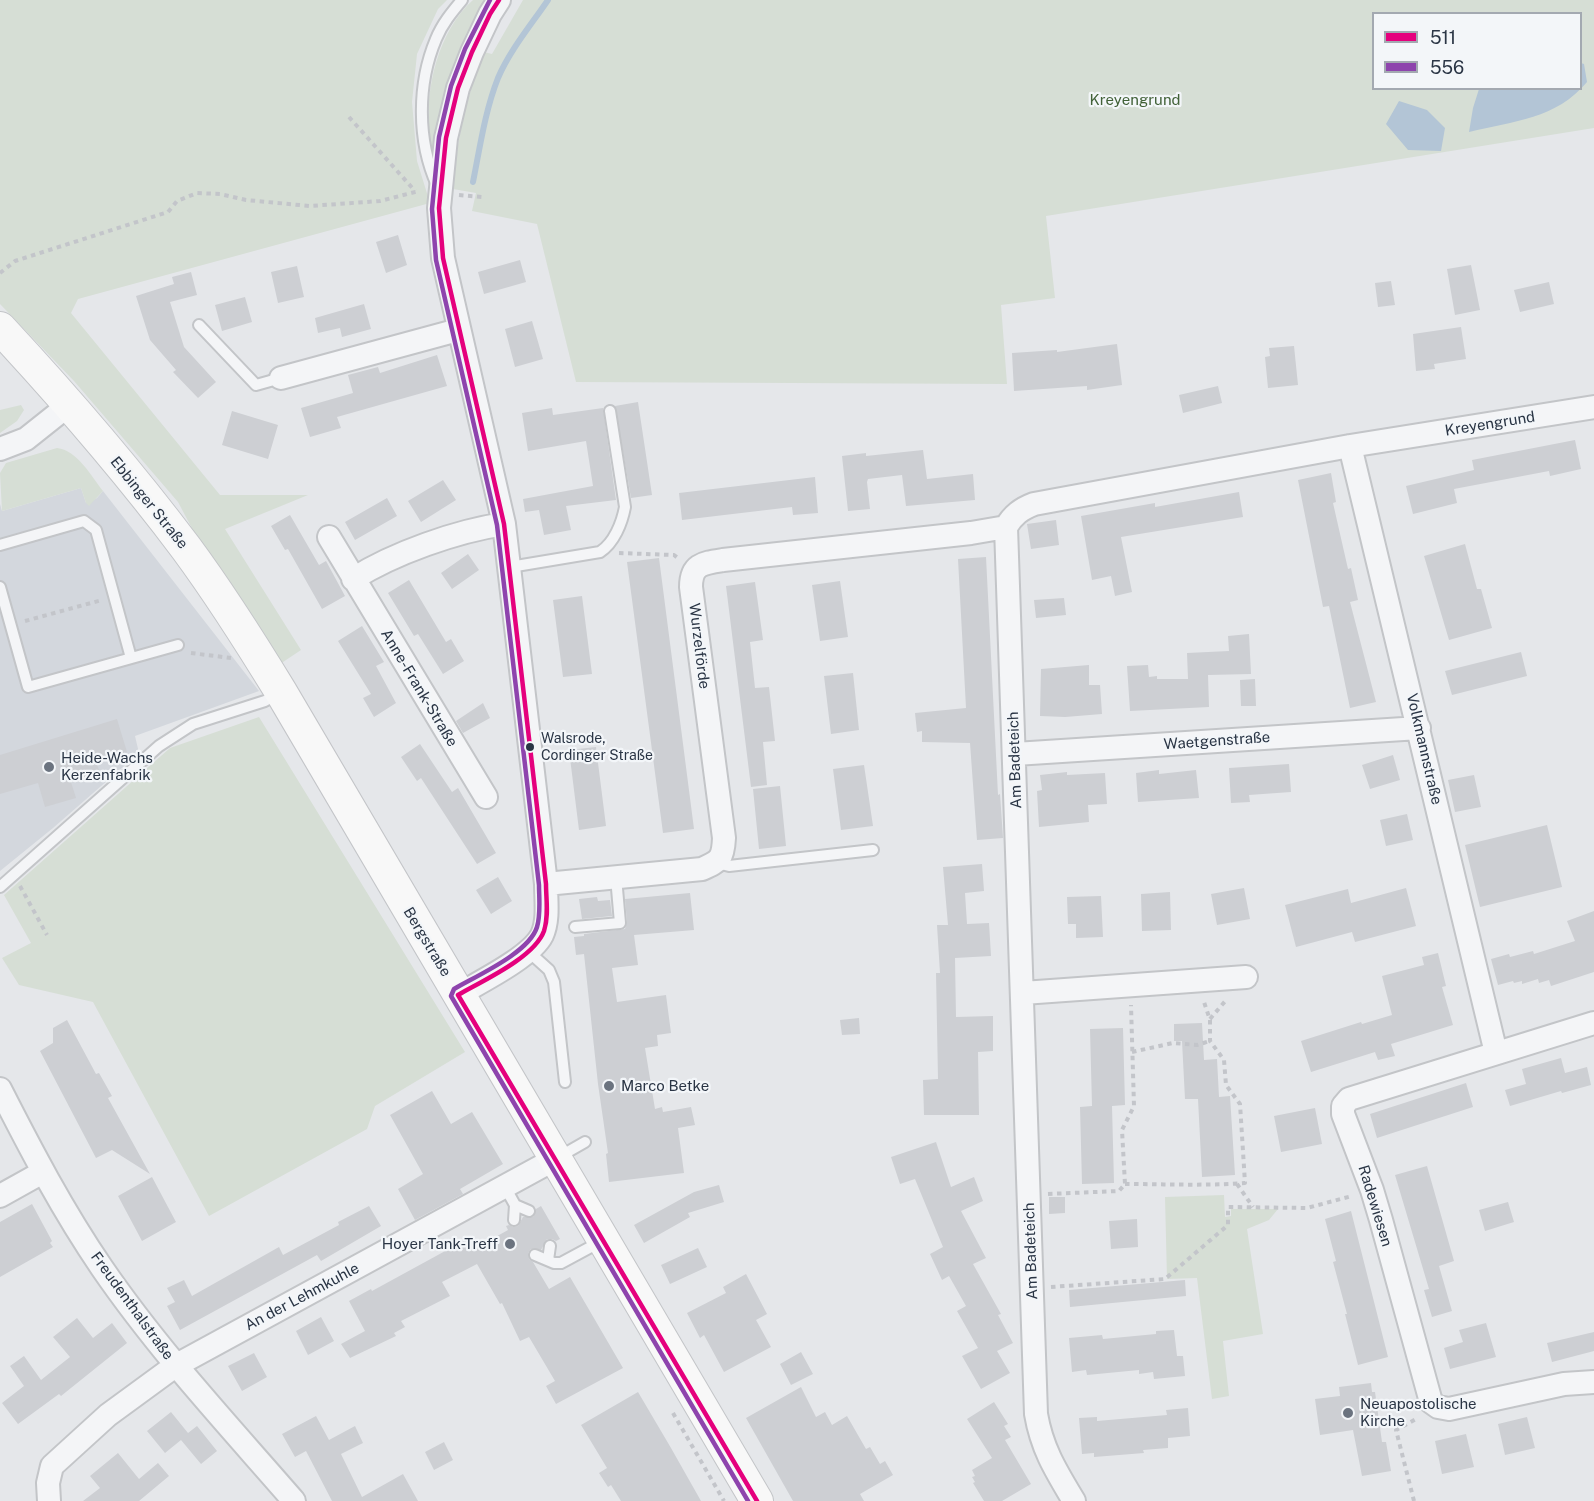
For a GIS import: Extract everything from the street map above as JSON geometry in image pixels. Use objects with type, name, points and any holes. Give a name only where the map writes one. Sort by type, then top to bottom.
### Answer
[{"type":"main road","name":"Ebbinger Straße","points":[[0,328],[70,404],[186,548],[281,692]]},
{"type":"main road","name":"Bergstraße","points":[[281,692],[757,1501]]},
{"type":"street","points":[[458,995],[529,952],[542,935],[547,912],[546,884],[504,524],[443,258],[440,191],[446,138],[458,88],[472,52],[499,0]]},
{"type":"street","points":[[281,378],[458,330]]},
{"type":"street","points":[[0,449],[26,440],[70,404]]},
{"type":"street","name":"Kreyengrund","points":[[1006,527],[1011,518],[1023,508],[1034,504],[1350,446],[1594,407]]},
{"type":"street","name":"Volkmannstraße","points":[[1350,446],[1496,1053]]},
{"type":"street","points":[[353,579],[372,567],[460,532],[504,524]]},
{"type":"street","points":[[696,568],[704,562],[971,533],[1006,527]]},
{"type":"street","name":"Am Badeteich","points":[[1006,527],[1036,1414],[1039,1434],[1046,1454],[1074,1501]]},
{"type":"street","name":"Anne-Frank-Straße","points":[[329,537],[486,797]]},
{"type":"street","name":"Wurzelförde","points":[[696,568],[691,577],[691,587],[724,838],[723,854],[716,862]]},
{"type":"street","name":"Waetgenstraße","points":[[1015,754],[1419,728]]},
{"type":"street","points":[[546,884],[702,869],[716,862]]},
{"type":"street","points":[[1023,993],[1246,976]]},
{"type":"street","name":"Radewiesen","points":[[1438,1407],[1431,1402],[1426,1391],[1372,1191],[1343,1114],[1343,1106],[1349,1100],[1594,1023]]},
{"type":"street","name":"Freudenthalstraße","points":[[0,1089],[43,1172],[102,1268],[176,1366],[294,1501]]},
{"type":"street","name":"An der Lehmkuhle","points":[[50,1501],[48,1482],[52,1466],[108,1415],[176,1366],[510,1196],[555,1159]]},
{"type":"street","points":[[0,1196],[43,1172]]},
{"type":"street","points":[[1438,1407],[1449,1409],[1564,1384],[1594,1382]]},
{"type":"lane","points":[[440,191],[430,169],[424,144],[423,106],[426,73],[436,39],[448,17],[462,0]]},
{"type":"lane","points":[[199,325],[256,386],[281,378]]},
{"type":"lane","points":[[510,567],[600,552],[606,548],[622,521],[625,507],[610,411]]},
{"type":"lane","points":[[0,544],[84,521],[96,530],[131,658]]},
{"type":"lane","points":[[0,587],[28,687],[178,645]]},
{"type":"lane","points":[[0,887],[159,746],[193,724],[265,701],[281,692]]},
{"type":"lane","points":[[716,862],[729,866],[873,850]]},
{"type":"lane","points":[[575,927],[620,923],[616,877]]},
{"type":"lane","points":[[529,952],[549,970],[554,982],[565,1082]]},
{"type":"lane","points":[[555,1159],[585,1142]]},
{"type":"lane","points":[[510,1196],[529,1211]]},
{"type":"lane","points":[[510,1196],[514,1220]]},
{"type":"lane","points":[[535,1254],[554,1263],[561,1263],[603,1240]]},
{"type":"lane","points":[[548,1260],[550,1246]]},
{"type":"path","points":[[348,117],[415,191]]},
{"type":"path","points":[[0,273],[15,261],[168,212],[177,201],[197,194],[220,194],[246,200],[310,206],[380,201],[415,191],[440,191]]},
{"type":"path","points":[[600,552],[674,555],[696,568]]},
{"type":"path","points":[[11,625],[114,597]]},
{"type":"path","points":[[178,645],[185,652],[240,660]]},
{"type":"path","points":[[14,875],[47,935]]},
{"type":"path","points":[[1125,1184],[1245,1183],[1240,1104],[1226,1085],[1224,1060],[1210,1041],[1210,1020],[1203,1000],[1201,980]]},
{"type":"path","points":[[1056,1194],[1119,1191],[1125,1184],[1122,1130],[1134,1106],[1130,986]]},
{"type":"path","points":[[1132,1052],[1173,1043],[1197,1045],[1210,1041]]},
{"type":"path","points":[[1237,1184],[1253,1207]]},
{"type":"path","points":[[1033,1288],[1165,1279],[1228,1225],[1228,1207],[1307,1208],[1372,1191]]},
{"type":"path","points":[[1414,1501],[1396,1430],[1438,1407]]},
{"type":"shaded area","points":[[81,488],[86,503],[97,498],[103,491],[259,691],[135,736],[139,753],[0,871],[0,504],[2,511]]},
{"type":"green space","points":[[0,0],[447,0],[438,9],[417,54],[412,102],[417,161],[430,203],[78,299],[71,313],[220,495],[308,495],[225,529],[301,650],[280,664],[195,534],[178,502],[74,381],[0,304]]},
{"type":"green space","points":[[473,0],[487,0],[467,33],[450,79],[435,162],[429,138],[428,117],[436,62],[451,28]]},
{"type":"green space","points":[[523,0],[1594,0],[1594,128],[1046,216],[1055,298],[1001,305],[1007,384],[576,382],[537,224],[472,211],[476,193],[453,189],[467,102],[484,52],[492,54]]},
{"type":"green space","points":[[21,405],[24,410],[17,421],[0,433],[0,410]]},
{"type":"green space","points":[[57,448],[77,459],[103,491],[89,506],[81,488],[2,511],[0,473],[6,463]]},
{"type":"green space","points":[[259,717],[465,1052],[375,1106],[367,1129],[209,1216],[93,1002],[19,985],[2,958],[31,943],[4,895],[170,748]]},
{"type":"green space","points":[[1224,1195],[1225,1217],[1231,1216],[1231,1209],[1278,1209],[1269,1220],[1247,1229],[1263,1334],[1223,1341],[1229,1396],[1212,1399],[1197,1278],[1167,1279],[1165,1197]]},
{"type":"water","points":[[1582,63],[1584,64],[1587,82],[1582,87]]},
{"type":"water","points":[[1479,90],[1579,90],[1562,104],[1533,117],[1469,132]]},
{"type":"water","points":[[1399,101],[1427,110],[1445,128],[1441,151],[1408,150],[1386,124]]},
{"type":"building","points":[[398,235],[407,265],[386,273],[376,242]]},
{"type":"building","points":[[520,260],[526,282],[484,294],[478,272]]},
{"type":"building","points":[[1471,265],[1480,310],[1455,315],[1447,269]]},
{"type":"building","points":[[297,266],[304,297],[278,303],[271,272]]},
{"type":"building","points":[[191,272],[197,295],[170,302],[184,347],[216,382],[198,398],[173,372],[176,370],[150,340],[136,296],[174,284],[172,277]]},
{"type":"building","points":[[1391,281],[1395,305],[1378,307],[1375,283]]},
{"type":"building","points":[[1549,282],[1554,304],[1520,312],[1514,290]]},
{"type":"building","points":[[245,297],[252,322],[222,331],[215,305]]},
{"type":"building","points":[[364,304],[371,329],[342,337],[340,328],[318,333],[315,318]]},
{"type":"building","points":[[532,321],[543,359],[515,367],[505,329]]},
{"type":"building","points":[[1461,327],[1466,359],[1434,364],[1435,369],[1416,371],[1413,334]]},
{"type":"building","points":[[1117,344],[1122,385],[1087,390],[1087,386],[1014,391],[1012,353],[1057,350],[1057,352]]},
{"type":"building","points":[[1294,346],[1298,385],[1268,388],[1265,357],[1270,356],[1269,348]]},
{"type":"building","points":[[437,355],[447,386],[337,417],[341,428],[310,437],[301,408],[353,393],[348,375],[378,367],[380,373]]},
{"type":"building","points":[[1218,386],[1222,403],[1183,413],[1179,395]]},
{"type":"building","points":[[638,402],[652,495],[631,498],[615,406]]},
{"type":"building","points":[[552,408],[553,415],[603,408],[616,500],[566,506],[571,530],[544,535],[539,510],[525,512],[523,499],[593,486],[586,441],[528,451],[522,413]]},
{"type":"building","points":[[232,411],[278,425],[268,459],[222,445]]},
{"type":"building","points":[[1575,440],[1581,469],[1550,476],[1549,471],[1454,489],[1457,503],[1413,514],[1406,486],[1474,470],[1472,460]]},
{"type":"building","points":[[923,450],[927,479],[973,474],[975,500],[906,506],[902,475],[868,479],[870,509],[848,511],[842,456]]},
{"type":"building","points":[[1331,473],[1336,502],[1333,503],[1348,569],[1351,568],[1358,600],[1350,602],[1376,702],[1350,708],[1329,606],[1323,607],[1298,480]]},
{"type":"building","points":[[815,477],[818,513],[793,515],[792,507],[682,520],[679,493]]},
{"type":"building","points":[[443,480],[456,500],[421,522],[408,501]]},
{"type":"building","points":[[1239,492],[1243,517],[1121,537],[1132,592],[1115,596],[1111,576],[1092,580],[1081,516],[1155,503],[1155,507]]},
{"type":"building","points":[[387,498],[397,516],[355,540],[345,522]]},
{"type":"building","points":[[290,515],[319,565],[326,561],[345,596],[322,609],[288,549],[285,550],[271,526]]},
{"type":"building","points":[[1056,520],[1059,545],[1031,549],[1027,524]]},
{"type":"building","points":[[1465,544],[1477,589],[1481,589],[1492,628],[1449,640],[1424,556]]},
{"type":"building","points":[[468,554],[479,570],[452,589],[441,573]]},
{"type":"building","points":[[986,557],[998,795],[1000,794],[1003,838],[977,840],[970,743],[922,742],[922,731],[917,732],[915,713],[966,708],[958,559]]},
{"type":"building","points":[[659,558],[694,829],[663,833],[627,562]]},
{"type":"building","points":[[409,580],[446,642],[451,639],[464,661],[443,674],[418,634],[414,636],[388,593]]},
{"type":"building","points":[[840,581],[848,637],[820,641],[812,585]]},
{"type":"building","points":[[755,582],[763,640],[750,642],[755,688],[769,687],[775,741],[763,742],[767,785],[751,787],[726,586]]},
{"type":"building","points":[[582,596],[592,674],[563,677],[553,600]]},
{"type":"building","points":[[1064,598],[1066,615],[1036,618],[1034,600]]},
{"type":"building","points":[[362,626],[384,662],[376,666],[396,703],[374,717],[363,698],[371,694],[338,641]]},
{"type":"building","points":[[1249,634],[1251,674],[1208,675],[1209,707],[1130,711],[1127,666],[1148,665],[1149,677],[1157,676],[1157,679],[1188,679],[1187,653],[1229,651],[1228,636]]},
{"type":"building","points":[[1521,652],[1527,676],[1452,695],[1445,671]]},
{"type":"building","points":[[1089,665],[1089,685],[1100,685],[1102,714],[1065,717],[1040,716],[1041,669]]},
{"type":"building","points":[[853,673],[859,730],[831,734],[824,676]]},
{"type":"building","points":[[1255,679],[1256,706],[1241,706],[1240,680]]},
{"type":"building","points":[[483,703],[490,718],[463,733],[456,721]]},
{"type":"building","name":"Heide-Wachs Kerzenfabrik","points":[[117,719],[127,752],[96,761],[100,773],[71,782],[76,798],[45,807],[38,783],[0,794],[0,755]]},
{"type":"building","points":[[420,744],[452,792],[458,788],[496,853],[477,864],[421,778],[417,781],[401,757]]},
{"type":"building","points":[[596,747],[606,826],[579,830],[569,750]]},
{"type":"building","points":[[1393,755],[1400,780],[1370,789],[1362,765]]},
{"type":"building","points":[[1289,764],[1291,792],[1249,795],[1250,802],[1231,803],[1229,768]]},
{"type":"building","points":[[864,765],[873,826],[841,830],[833,769]]},
{"type":"building","points":[[1159,770],[1159,774],[1196,770],[1199,798],[1138,802],[1136,773]]},
{"type":"building","points":[[1067,772],[1067,775],[1105,773],[1107,804],[1088,805],[1089,822],[1039,827],[1037,791],[1042,790],[1040,775]]},
{"type":"building","points":[[1474,775],[1481,807],[1455,812],[1448,780]]},
{"type":"building","points":[[780,786],[786,846],[759,849],[753,789]]},
{"type":"building","points":[[1407,814],[1413,840],[1386,846],[1380,820]]},
{"type":"building","points":[[1547,825],[1562,887],[1480,907],[1465,845]]},
{"type":"building","points":[[982,864],[984,891],[965,893],[967,924],[989,923],[991,956],[955,958],[956,1017],[993,1016],[993,1051],[978,1052],[979,1115],[924,1115],[923,1080],[938,1079],[936,973],[940,973],[937,925],[948,925],[943,867]]},
{"type":"building","points":[[498,877],[512,901],[491,914],[476,890]]},
{"type":"building","points":[[1244,888],[1250,919],[1217,925],[1211,894]]},
{"type":"building","points":[[1406,888],[1416,926],[1355,942],[1352,932],[1296,947],[1285,905],[1348,889],[1351,903]]},
{"type":"building","points":[[1170,892],[1171,930],[1142,931],[1141,894]]},
{"type":"building","points":[[690,893],[694,930],[634,935],[638,965],[612,968],[617,1002],[666,995],[671,1033],[657,1035],[658,1046],[645,1048],[655,1109],[662,1107],[663,1112],[691,1107],[695,1125],[678,1128],[684,1173],[609,1182],[606,1154],[608,1153],[584,954],[576,955],[574,937],[625,929],[627,922],[625,899]]},
{"type":"building","points":[[1101,896],[1103,937],[1076,938],[1076,924],[1068,924],[1067,897]]},
{"type":"building","points":[[597,897],[598,901],[610,900],[612,916],[582,919],[579,899]]},
{"type":"building","points":[[1594,911],[1594,972],[1551,986],[1549,980],[1539,983],[1538,979],[1522,984],[1522,981],[1514,983],[1513,981],[1498,985],[1491,959],[1533,951],[1534,954],[1575,941],[1567,921]]},
{"type":"building","points":[[1438,953],[1446,986],[1442,987],[1453,1025],[1391,1044],[1395,1056],[1378,1060],[1375,1052],[1311,1072],[1301,1041],[1392,1015],[1382,976],[1424,965],[1422,957]]},
{"type":"building","points":[[859,1018],[860,1034],[842,1035],[840,1020]]},
{"type":"building","points":[[67,1020],[96,1074],[99,1073],[112,1096],[108,1098],[150,1174],[112,1150],[96,1158],[40,1051],[53,1043],[53,1028]]},
{"type":"building","points":[[1202,1023],[1204,1060],[1217,1059],[1219,1097],[1230,1096],[1235,1175],[1202,1177],[1198,1099],[1185,1099],[1182,1041],[1174,1041],[1174,1024]]},
{"type":"building","points":[[1123,1028],[1125,1105],[1112,1106],[1114,1183],[1082,1184],[1080,1107],[1092,1106],[1090,1029]]},
{"type":"building","points":[[1561,1058],[1565,1073],[1587,1067],[1591,1085],[1510,1106],[1505,1090],[1526,1084],[1522,1069]]},
{"type":"building","points":[[1466,1083],[1473,1107],[1377,1138],[1370,1114]]},
{"type":"building","points":[[432,1091],[451,1124],[472,1112],[503,1164],[460,1189],[463,1194],[415,1220],[398,1189],[423,1174],[390,1115]]},
{"type":"building","points":[[1315,1108],[1322,1144],[1281,1152],[1274,1116]]},
{"type":"building","points":[[936,1142],[951,1187],[974,1177],[983,1201],[961,1211],[986,1258],[973,1264],[1001,1314],[998,1315],[1013,1343],[997,1351],[1010,1373],[981,1389],[962,1356],[978,1348],[957,1311],[966,1306],[949,1276],[942,1280],[930,1254],[943,1247],[915,1179],[900,1184],[891,1157]]},
{"type":"building","points":[[1427,1166],[1454,1261],[1439,1266],[1452,1311],[1432,1317],[1424,1290],[1429,1289],[1395,1175]]},
{"type":"building","points":[[152,1177],[176,1222],[142,1241],[118,1196]]},
{"type":"building","points":[[719,1185],[724,1202],[688,1213],[690,1217],[644,1243],[634,1225],[694,1192]]},
{"type":"building","points":[[1049,1197],[1065,1197],[1065,1213],[1049,1214]]},
{"type":"building","points":[[1508,1202],[1514,1222],[1485,1231],[1479,1210]]},
{"type":"building","points":[[32,1204],[53,1247],[0,1277],[0,1222]]},
{"type":"building","points":[[369,1206],[381,1226],[321,1261],[317,1255],[180,1330],[167,1306],[175,1302],[167,1288],[184,1280],[192,1296],[279,1247],[283,1255]]},
{"type":"building","points":[[541,1206],[560,1239],[556,1241],[547,1239],[541,1250],[531,1249],[528,1253],[529,1259],[549,1289],[570,1277],[623,1368],[556,1404],[546,1386],[555,1381],[529,1337],[520,1341],[502,1303],[500,1304],[477,1264],[442,1282],[450,1296],[401,1321],[405,1327],[394,1333],[396,1336],[350,1358],[341,1344],[365,1331],[349,1301],[371,1289],[372,1291],[469,1238],[474,1249],[508,1230],[506,1226],[518,1226],[523,1217],[533,1217],[536,1209]]},
{"type":"building","points":[[1351,1211],[1388,1357],[1358,1365],[1325,1219]]},
{"type":"building","points":[[1137,1219],[1138,1247],[1111,1249],[1109,1221]]},
{"type":"building","points":[[698,1248],[707,1267],[670,1284],[661,1265]]},
{"type":"building","points":[[746,1274],[767,1314],[756,1320],[771,1347],[724,1372],[704,1335],[700,1338],[687,1313],[726,1293],[723,1287]]},
{"type":"building","points":[[1185,1280],[1186,1296],[1070,1307],[1069,1290]]},
{"type":"building","points":[[321,1317],[334,1341],[308,1355],[296,1331]]},
{"type":"building","points":[[77,1318],[93,1338],[112,1323],[127,1343],[61,1396],[59,1394],[18,1424],[2,1403],[24,1386],[10,1366],[24,1356],[41,1380],[70,1357],[53,1337]]},
{"type":"building","points":[[1486,1323],[1496,1357],[1450,1369],[1444,1348],[1463,1342],[1459,1330]]},
{"type":"building","points":[[1174,1330],[1177,1356],[1183,1356],[1185,1376],[1154,1379],[1153,1372],[1139,1374],[1139,1370],[1087,1375],[1086,1370],[1072,1372],[1069,1338],[1102,1335],[1103,1339]]},
{"type":"building","points":[[1594,1332],[1594,1351],[1552,1362],[1547,1343]]},
{"type":"building","points":[[801,1352],[813,1374],[791,1385],[780,1364]]},
{"type":"building","points":[[254,1353],[267,1377],[242,1391],[228,1366]]},
{"type":"building","name":"Neuapostolische Kirche","points":[[1371,1383],[1372,1392],[1375,1392],[1382,1442],[1386,1442],[1391,1471],[1362,1476],[1353,1430],[1320,1435],[1315,1399],[1340,1396],[1339,1387]]},
{"type":"building","points":[[801,1387],[816,1417],[825,1412],[832,1425],[847,1416],[866,1449],[870,1447],[880,1464],[885,1461],[893,1475],[860,1494],[864,1501],[793,1501],[746,1418]]},
{"type":"building","points":[[638,1392],[701,1501],[621,1501],[611,1485],[608,1487],[599,1473],[607,1468],[581,1425]]},
{"type":"building","points":[[994,1402],[1008,1424],[1004,1426],[1011,1437],[1005,1440],[1031,1484],[1002,1501],[984,1501],[973,1483],[975,1482],[972,1477],[975,1476],[972,1470],[992,1458],[967,1419]]},
{"type":"building","points":[[1188,1408],[1190,1436],[1168,1438],[1168,1448],[1143,1450],[1144,1453],[1094,1457],[1094,1453],[1082,1454],[1079,1418],[1097,1417],[1097,1421],[1167,1415],[1166,1410]]},
{"type":"building","points":[[171,1412],[188,1433],[197,1426],[217,1451],[201,1464],[181,1440],[165,1453],[147,1431]]},
{"type":"building","points":[[316,1416],[329,1440],[355,1426],[363,1443],[341,1454],[362,1497],[403,1474],[418,1501],[332,1501],[306,1451],[295,1457],[282,1434]]},
{"type":"building","points":[[1527,1417],[1535,1448],[1505,1455],[1498,1424]]},
{"type":"building","points":[[1466,1434],[1474,1467],[1442,1474],[1435,1441]]},
{"type":"building","points":[[444,1442],[453,1460],[434,1470],[425,1452]]},
{"type":"building","points":[[118,1453],[139,1479],[158,1463],[169,1476],[139,1501],[83,1501],[100,1488],[90,1476]]},
{"type":"waterway","points":[[473,182],[486,116],[498,78],[515,48],[548,0]]},
{"type":"transit line","name":"556","points":[[490,0],[465,49],[451,86],[439,137],[432,209],[436,260],[497,525],[539,885],[539,911],[537,927],[524,946],[501,963],[454,989],[451,996],[748,1501]]},
{"type":"transit line","name":"511","points":[[499,0],[472,52],[458,88],[446,138],[439,208],[443,258],[504,524],[546,884],[547,913],[544,931],[530,950],[506,968],[458,995],[757,1501]]},
{"type":"place","name":"Walsrode, Cordinger Straße","points":[[530,747]]},
{"type":"place","name":"Heide-Wachs Kerzenfabrik","points":[[49,767]]},
{"type":"place","name":"Marco Betke","points":[[609,1086]]},
{"type":"place","name":"Hoyer Tank-Treff","points":[[510,1244]]},
{"type":"place","name":"Neuapostolische Kirche","points":[[1348,1413]]}]
